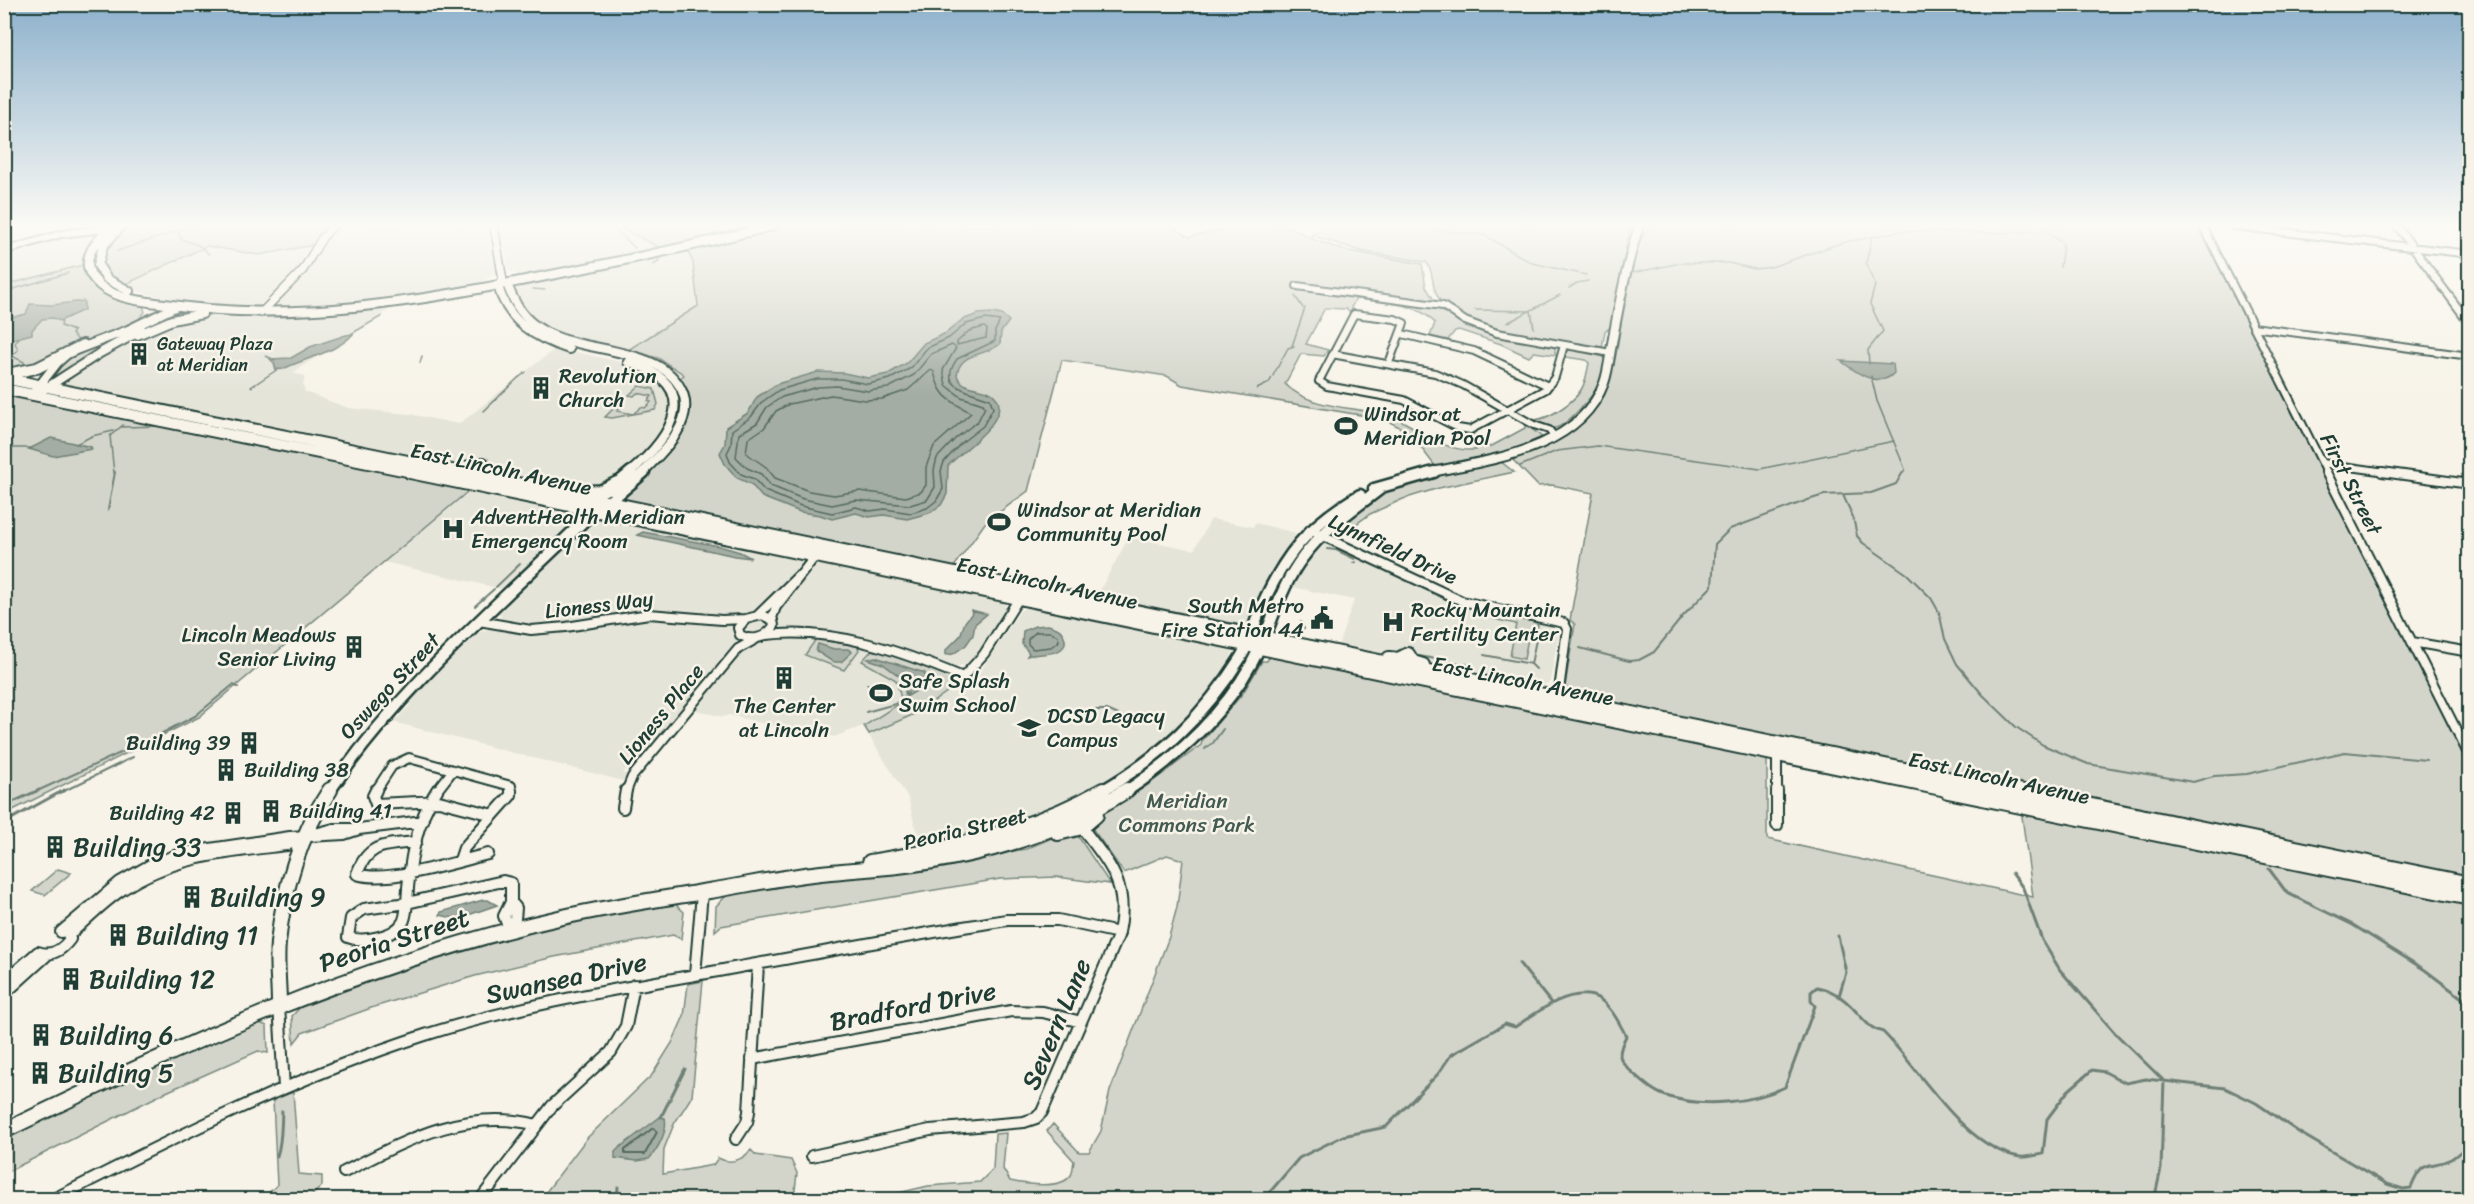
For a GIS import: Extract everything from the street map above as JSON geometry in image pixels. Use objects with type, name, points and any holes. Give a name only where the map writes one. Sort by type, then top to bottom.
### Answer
[{"type":"main road","points":[[96,282],[111,292],[143,303],[149,308],[145,317],[128,330]]},
{"type":"main road","points":[[114,282],[128,291],[180,306],[263,311]]},
{"type":"main road","points":[[503,284],[511,282]]},
{"type":"main road","points":[[32,395],[44,386],[75,371],[97,354],[181,318],[390,301],[512,282]]},
{"type":"main road","name":"Peoria Street","points":[[823,873],[851,865],[964,845],[1034,824],[1093,817],[1147,783],[1154,772],[1212,720],[1238,687],[1255,642],[1269,590],[1288,553],[1310,530],[1352,499],[1419,475],[1504,456],[1554,436],[1575,422],[1594,402],[1604,382],[1624,282]]},
{"type":"main road","name":"Oswego Street","points":[[503,284],[503,304],[510,316],[522,327],[539,338],[567,348],[643,367],[663,380],[673,395],[674,415],[666,434],[617,483],[601,505]]},
{"type":"main road","name":"Oswego Street","points":[[279,1004],[277,969],[279,928],[289,882],[306,837],[333,784],[372,729],[409,688],[601,505],[663,452],[677,434],[686,409],[683,390],[670,374],[650,362],[575,344],[542,330],[515,308],[503,284]]},
{"type":"main road","points":[[111,292],[225,314]]},
{"type":"main road","points":[[4,376],[36,369],[65,352],[128,330],[180,306]]},
{"type":"main road","points":[[123,341],[180,306]]},
{"type":"main road","points":[[44,386],[61,358],[83,345]]},
{"type":"main road","name":"East Lincoln Avenue","points":[[4,376],[404,460],[420,459],[461,468],[483,464],[485,472],[511,478],[514,483],[601,505]]},
{"type":"main road","name":"East Lincoln Avenue","points":[[4,389],[601,505],[1255,642],[1486,695],[1777,748]]},
{"type":"main road","points":[[534,487],[552,486],[589,493],[617,483]]},
{"type":"main road","name":"Peoria Street","points":[[4,1131],[163,1053],[279,1004],[404,960],[510,929],[590,911],[823,873],[910,865],[1009,844],[1034,843],[1071,828],[1076,818],[1178,736],[1214,698],[1255,642],[1293,571],[1322,535],[1349,510],[1381,488]]},
{"type":"main road","name":"East Lincoln Avenue","points":[[1255,642],[1368,658],[1966,787],[2469,885]]},
{"type":"main road","points":[[1486,695],[1499,692],[1555,703],[1558,698]]},
{"type":"main road","name":"East Lincoln Avenue","points":[[1966,787],[2469,897]]},
{"type":"street","points":[[263,311],[291,282]]},
{"type":"street","name":"First Street","points":[[2231,282],[2469,757]]},
{"type":"street","points":[[2438,282],[2469,324]]},
{"type":"street","points":[[1297,286],[1443,306],[1462,319],[1489,331],[1611,353]]},
{"type":"street","points":[[1389,363],[1405,325],[1401,321],[1353,314],[1320,378],[1323,384],[1407,401],[1460,429],[1474,429],[1548,386],[1555,377],[1564,345]]},
{"type":"street","points":[[2253,327],[2469,356]]},
{"type":"street","points":[[1402,334],[1474,351],[1548,386]]},
{"type":"street","points":[[1332,354],[1389,363],[1445,377],[1509,410],[1534,425],[1535,429],[1554,436]]},
{"type":"street","points":[[2322,462],[2469,484]]},
{"type":"street","name":"Lynnfield Drive","points":[[1310,530],[1462,601],[1565,624],[1567,629],[1558,698]]},
{"type":"street","points":[[766,635],[773,629],[776,607],[819,551]]},
{"type":"street","points":[[738,649],[739,626],[746,619],[757,615],[770,605],[790,580],[799,575]]},
{"type":"street","points":[[739,633],[746,639],[756,639],[789,631],[886,648],[963,676],[984,654],[1022,593]]},
{"type":"street","name":"Lioness Way","points":[[479,621],[535,630],[561,629],[609,618],[649,614],[686,616],[724,622],[746,619]]},
{"type":"street","points":[[757,615],[773,620],[789,631]]},
{"type":"street","name":"Lioness Way","points":[[724,622],[739,633]]},
{"type":"street","name":"Lioness Place","points":[[624,808],[627,787],[632,777],[738,649],[756,639]]},
{"type":"street","points":[[2412,642],[2469,652]]},
{"type":"street","points":[[1777,748],[1777,825]]},
{"type":"street","points":[[460,861],[464,848],[493,815],[512,793],[511,786],[411,758],[401,759],[391,766],[373,797],[374,802],[382,805],[444,801],[493,815]]},
{"type":"street","points":[[453,770],[438,786],[423,821],[416,842],[410,872],[406,904],[402,923],[395,931],[357,941],[348,938],[350,920],[359,911],[406,904],[506,881],[512,885],[511,902],[505,910],[504,920],[510,929]]},
{"type":"street","name":"Severn Lane","points":[[812,1156],[923,1131],[1034,1119],[1045,1106],[1119,933],[1124,908],[1120,884],[1113,870],[1076,818]]},
{"type":"street","points":[[4,982],[42,954],[66,945],[65,933],[122,889],[167,866],[196,857],[287,845],[306,837],[344,834],[359,829],[423,821]]},
{"type":"street","points":[[416,842],[372,849],[364,856],[357,874],[365,878],[410,872],[488,854]]},
{"type":"street","points":[[695,975],[702,893]]},
{"type":"street","name":"Swansea Drive","points":[[52,1200],[204,1123],[284,1088],[368,1055],[468,1022],[564,998],[1014,919],[1058,920],[1119,933]]},
{"type":"street","points":[[4,994],[42,954]]},
{"type":"street","points":[[736,1139],[748,1116],[758,965]]},
{"type":"street","points":[[480,1200],[562,1096],[595,1069],[613,1049],[627,1023],[634,985]]},
{"type":"street","points":[[279,1004],[284,1088]]},
{"type":"street","name":"Bradford Drive","points":[[752,1059],[1011,1011],[1043,1012],[1081,1022]]},
{"type":"street","points":[[344,1172],[393,1149],[468,1120],[503,1117],[537,1125]]},
{"type":"shaded area","points":[[130,282],[285,282],[260,305],[244,307],[201,304],[143,293],[122,286]]},
{"type":"shaded area","points":[[296,282],[483,282],[433,293],[328,305],[276,305]]},
{"type":"shaded area","points":[[695,282],[701,360],[679,379],[673,373],[564,338],[529,318],[514,292],[523,284]]},
{"type":"shaded area","points":[[395,306],[292,373],[305,376],[303,385],[305,392],[348,408],[409,414],[459,424],[556,348],[626,363],[659,380],[669,394],[672,409],[660,438],[617,481],[581,491],[210,417],[67,386],[64,383],[110,349],[168,324],[205,316],[264,317]]},
{"type":"shaded area","points":[[472,488],[580,512],[580,514],[502,589],[384,562]]},
{"type":"shaded area","points":[[604,518],[1002,599],[1006,608],[983,645],[966,665],[956,666],[948,674],[968,684],[978,675],[1020,611],[1029,605],[1229,647],[1233,653],[1217,681],[1184,720],[1152,749],[1118,773],[1096,786],[1085,789],[1079,795],[1025,820],[921,850],[908,798],[863,726],[834,737],[818,732],[795,736],[787,734],[785,729],[684,707],[641,758],[637,758],[623,773],[626,775],[623,781],[389,721],[393,717],[398,718],[411,704],[407,701],[477,633],[487,630],[500,620],[501,615],[497,614],[593,521]]},
{"type":"shaded area","points":[[1211,519],[1253,527],[1255,523],[1296,533],[1269,574],[1246,624],[1237,625],[1096,597],[1129,537],[1194,550]]},
{"type":"shaded area","points":[[1322,543],[1330,543],[1443,599],[1465,607],[1483,613],[1555,626],[1559,631],[1550,682],[1542,686],[1535,683],[1533,686],[1338,646],[1354,600],[1292,587],[1307,560]]},
{"type":"green space","points":[[16,282],[92,282],[106,292],[143,306],[145,312],[136,322],[83,342],[49,361],[5,373],[5,285]]},
{"type":"green space","points":[[117,282],[130,282],[122,286]]},
{"type":"green space","points":[[695,282],[1425,282],[1436,303],[1321,291],[1440,310],[1464,323],[1555,346],[1555,355],[1534,352],[1529,357],[1501,344],[1459,330],[1455,331],[1448,340],[1430,336],[1435,323],[1428,316],[1410,307],[1359,299],[1355,300],[1351,308],[1353,311],[1325,308],[1306,344],[1328,350],[1324,356],[1301,354],[1285,384],[1297,393],[1323,404],[1395,418],[1442,444],[1463,450],[1476,450],[1469,435],[1473,434],[1490,447],[1525,428],[1525,424],[1542,437],[1508,452],[1435,466],[1409,432],[1384,419],[1182,385],[1167,376],[1062,360],[1028,491],[985,523],[954,567],[625,498],[627,495],[622,494],[663,453],[682,428],[690,405],[687,391],[679,379],[684,375],[682,373],[658,358],[628,350],[698,306]]},
{"type":"green space","points":[[1433,282],[1619,282],[1611,327],[1605,331],[1602,348],[1493,330],[1455,313],[1440,300]]},
{"type":"green space","points":[[1627,282],[2228,282],[2469,767],[2469,879],[1590,700],[1590,698],[1570,692],[1565,686],[1575,624],[1570,620],[1593,493],[1552,485],[1538,486],[1512,459],[1532,450],[1596,406],[1605,390],[1616,354]]},
{"type":"green space","points":[[164,316],[56,380],[47,380],[66,356]]},
{"type":"green space","points":[[1571,349],[1604,357],[1602,375],[1595,390],[1580,410],[1560,426],[1550,428],[1534,420],[1547,417],[1567,405],[1583,387],[1585,380],[1589,363],[1586,360],[1565,357]]},
{"type":"green space","points":[[639,386],[654,389],[658,404],[655,410],[612,418],[605,417],[615,407],[620,408],[617,411],[633,414],[641,407],[645,408],[651,402],[648,401],[652,396],[637,393],[634,396],[629,395]]},
{"type":"green space","points":[[5,393],[472,488],[199,717],[5,814]]},
{"type":"green space","points":[[1500,461],[1514,472],[1439,488],[1403,499],[1370,514],[1337,538],[1331,533],[1372,497],[1404,482]]},
{"type":"green space","points":[[1494,615],[1535,622],[1538,625],[1536,634],[1529,633],[1524,659],[1510,656],[1516,624],[1493,619]]},
{"type":"green space","points":[[816,639],[857,646],[859,650],[844,670],[805,655]]},
{"type":"green space","points":[[873,649],[911,660],[962,681],[919,712],[869,734],[864,726],[902,702],[896,680],[862,661]]},
{"type":"green space","name":"Meridian Commons Park","points":[[1269,657],[1767,759],[1767,839],[2033,897],[2021,809],[2469,905],[2469,1199],[868,1200],[928,1186],[980,1182],[993,1169],[995,1134],[1006,1133],[1003,1169],[1010,1181],[1051,1184],[1060,1183],[1071,1175],[1074,1161],[1047,1131],[1053,1124],[1079,1152],[1089,1152],[1101,1131],[1110,1091],[1169,937],[1177,907],[1183,860],[1167,855],[1124,873],[1092,828],[1095,819],[1148,785],[1201,745],[1243,693],[1262,661],[1267,661]]},
{"type":"green space","points":[[1066,832],[1078,836],[1110,884],[1057,877],[1000,879],[721,926],[715,931],[716,906],[729,893],[1026,849]]},
{"type":"green space","points":[[58,869],[71,873],[45,895],[32,891]]},
{"type":"green space","points":[[674,903],[684,912],[681,939],[673,935],[554,957],[475,976],[374,1007],[302,1033],[294,1043],[292,1016],[306,1001],[434,956],[577,920]]},
{"type":"green space","points":[[703,981],[692,1096],[674,1124],[664,1149],[663,1174],[713,1165],[718,1158],[727,1161],[736,1160],[751,1150],[756,1155],[791,1160],[797,1173],[794,1199],[540,1200],[587,1138],[652,1075],[672,1043],[684,1016],[688,984]]},
{"type":"green space","points":[[255,1021],[267,1026],[268,1053],[258,1051],[164,1093],[5,1173],[5,1137],[111,1085]]},
{"type":"green space","points":[[293,1092],[299,1174],[322,1176],[322,1186],[308,1199],[262,1199],[277,1185],[273,1100]]},
{"type":"water","points":[[84,301],[84,310],[60,321],[52,318],[42,319],[32,330],[32,334],[5,341],[5,319],[26,314],[30,304],[52,305]]},
{"type":"water","points":[[978,314],[1002,315],[1009,321],[1001,332],[1000,344],[968,358],[959,367],[957,375],[965,385],[994,395],[999,409],[981,436],[948,466],[947,494],[941,505],[929,513],[907,519],[884,515],[869,517],[856,513],[832,519],[800,512],[762,497],[751,484],[737,478],[725,464],[720,453],[725,444],[726,427],[748,413],[757,397],[777,384],[818,372],[844,373],[868,378],[888,374],[907,363],[924,343],[946,333],[962,320]]},
{"type":"water","points":[[353,334],[339,346],[283,369],[276,370],[270,359],[291,358],[310,347]]},
{"type":"water","points":[[1841,361],[1893,364],[1894,373],[1888,378],[1874,379],[1860,374]]},
{"type":"water","points":[[51,438],[92,449],[53,456],[29,449]]},
{"type":"water","points":[[643,532],[719,546],[751,558],[637,535]]},
{"type":"water","points":[[971,610],[987,614],[975,624],[973,635],[966,645],[953,654],[946,655],[946,650],[960,636],[965,622],[972,613]]},
{"type":"water","points":[[1048,625],[1062,632],[1065,643],[1063,648],[1052,653],[1027,656],[1029,653],[1022,644],[1023,631],[1035,626]]},
{"type":"water","points":[[818,644],[834,649],[848,649],[852,652],[841,662],[833,662],[816,651]]},
{"type":"water","points":[[875,657],[925,673],[925,676],[933,681],[906,697],[903,679],[883,664],[868,659]]},
{"type":"water","points":[[483,900],[497,905],[457,919],[440,915],[441,912]]},
{"type":"water","points":[[660,1117],[665,1118],[664,1134],[649,1159],[637,1161],[615,1158],[615,1152],[619,1148]]},
{"type":"waterway","points":[[4,292],[37,282]]},
{"type":"waterway","points":[[1569,288],[1581,282]]},
{"type":"waterway","points":[[1869,364],[1868,350],[1883,331],[1870,304],[1874,282]]},
{"type":"waterway","points":[[533,289],[545,290]]},
{"type":"waterway","points":[[1530,311],[1560,295]]},
{"type":"waterway","points":[[1295,296],[1303,308]]},
{"type":"waterway","points":[[1292,346],[1305,308]]},
{"type":"waterway","points":[[1475,310],[1530,311]]},
{"type":"waterway","points":[[1507,323],[1530,311]]},
{"type":"waterway","points":[[1530,311],[1534,328]]},
{"type":"waterway","points":[[351,334],[382,316]]},
{"type":"waterway","points":[[62,320],[61,326],[74,331],[72,334],[79,341]]},
{"type":"waterway","points":[[19,338],[15,343],[18,350],[12,356],[24,362],[24,368]]},
{"type":"waterway","points":[[1257,389],[1269,383],[1288,348],[1294,346]]},
{"type":"waterway","points":[[266,356],[275,360]]},
{"type":"waterway","points":[[420,363],[422,356]]},
{"type":"waterway","points":[[251,387],[278,369]]},
{"type":"waterway","points":[[517,379],[526,372]]},
{"type":"waterway","points":[[1871,376],[1877,401],[1894,441]]},
{"type":"waterway","points":[[484,411],[519,377]]},
{"type":"waterway","points":[[114,473],[110,436],[123,425]]},
{"type":"waterway","points":[[121,427],[164,426]]},
{"type":"waterway","points":[[76,444],[92,436],[113,431]]},
{"type":"waterway","points":[[1520,466],[1557,451],[1598,446],[1760,469],[1894,441]]},
{"type":"waterway","points":[[1894,441],[1905,469],[1903,473]]},
{"type":"waterway","points":[[4,448],[32,448]]},
{"type":"waterway","points":[[108,510],[115,472]]},
{"type":"waterway","points":[[1580,648],[1629,661],[1639,660],[1654,652],[1683,616],[1712,586],[1715,544],[1730,529],[1824,495],[1871,493],[1896,484],[1903,472]]},
{"type":"waterway","points":[[1843,495],[1853,517],[1857,536],[1863,543],[1907,574],[1931,598],[1939,612],[1945,639],[1957,664],[1982,694],[2016,727],[2043,745],[2088,764],[2193,782],[2214,776],[2247,774],[2345,752],[2426,760]]},
{"type":"waterway","points":[[1327,549],[1336,550],[1355,559]]},
{"type":"waterway","points":[[496,587],[520,564]]},
{"type":"waterway","points":[[475,606],[494,589]]},
{"type":"waterway","points":[[1301,622],[1304,629]]},
{"type":"waterway","points":[[1531,664],[1537,635]]},
{"type":"waterway","points":[[1484,655],[1531,664]]},
{"type":"waterway","points":[[1419,656],[1470,665]]},
{"type":"waterway","points":[[1531,664],[1536,669]]},
{"type":"waterway","points":[[867,684],[871,686]]},
{"type":"waterway","points":[[35,792],[151,739],[195,716],[233,685],[238,687]]},
{"type":"waterway","points":[[866,712],[895,704],[908,693]]},
{"type":"waterway","points":[[979,696],[984,700]]},
{"type":"waterway","points":[[1090,710],[1107,710],[1123,717]]},
{"type":"waterway","points":[[1213,743],[1223,729]]},
{"type":"waterway","points":[[1205,749],[1211,744]]},
{"type":"waterway","points":[[62,792],[133,757]]},
{"type":"waterway","points":[[4,806],[39,790]]},
{"type":"waterway","points":[[4,823],[64,790]]},
{"type":"waterway","points":[[2269,869],[2287,893],[2353,925],[2425,970],[2466,1001],[2470,1007]]},
{"type":"waterway","points":[[2012,873],[2023,888],[2042,940],[2060,970],[2115,1033],[2164,1081]]},
{"type":"waterway","points":[[1838,936],[1846,972],[1839,996]]},
{"type":"waterway","points":[[1519,963],[1551,1003]]},
{"type":"waterway","points":[[1263,1200],[1299,1158],[1343,1136],[1386,1127],[1438,1074],[1451,1055],[1505,1024],[1515,1027],[1562,999],[1583,995],[1593,996],[1604,1002],[1626,1036],[1620,1053],[1622,1061],[1653,1090],[1680,1100],[1710,1103],[1757,1097],[1785,1087],[1815,1006],[1811,1001],[1811,992],[1817,987],[1839,996]]},
{"type":"waterway","points":[[1839,996],[1866,1023],[1883,1032],[1962,1124],[1999,1151],[2020,1157],[2043,1154],[2047,1119],[2068,1091],[2092,1070],[2105,1072],[2126,1083],[2146,1079],[2164,1081]]},
{"type":"waterway","points":[[2470,1010],[2462,1042],[2470,1074]]},
{"type":"waterway","points":[[661,1117],[685,1069]]},
{"type":"waterway","points":[[2154,1200],[2161,1169],[2164,1081]]},
{"type":"waterway","points":[[2164,1081],[2225,1088],[2256,1103],[2300,1133],[2387,1184],[2403,1189],[2411,1188],[2424,1168],[2451,1159],[2470,1143]]},
{"type":"waterway","points":[[277,1156],[281,1139],[282,1111]]},
{"type":"waterway","points":[[617,1200],[618,1187]]},
{"type":"place","name":"Gateway Plaza at Meridian","points":[[139,354]]},
{"type":"place","name":"Revolution Church","points":[[541,388]]},
{"type":"place","name":"Windsor at Meridian Pool","points":[[1346,426]]},
{"type":"place","name":"Windsor at Meridian Community Pool","points":[[999,522]]},
{"type":"place","name":"AdventHealth Meridian Emergency Room","points":[[453,529]]},
{"type":"place","name":"South Metro Fire Station 44","points":[[1322,618]]},
{"type":"place","name":"Rocky Mountain Fertility Center","points":[[1393,622]]},
{"type":"place","name":"Lincoln Meadows Senior Living","points":[[354,647]]},
{"type":"place","name":"The Center at Lincoln","points":[[784,678]]},
{"type":"place","name":"Safe Splash Swim School","points":[[881,693]]},
{"type":"place","name":"DCSD Legacy Campus","points":[[1029,728]]},
{"type":"place","name":"Building 39","points":[[249,743]]},
{"type":"place","name":"Building 38","points":[[226,770]]},
{"type":"place","name":"Building 41","points":[[271,811]]},
{"type":"place","name":"Building 42","points":[[233,813]]},
{"type":"place","name":"Building 33","points":[[55,847]]},
{"type":"place","name":"Building 9","points":[[192,897]]},
{"type":"place","name":"Building 11","points":[[118,935]]},
{"type":"place","name":"Building 12","points":[[71,979]]},
{"type":"place","name":"Building 6","points":[[41,1035]]},
{"type":"place","name":"Building 5","points":[[40,1073]]}]
